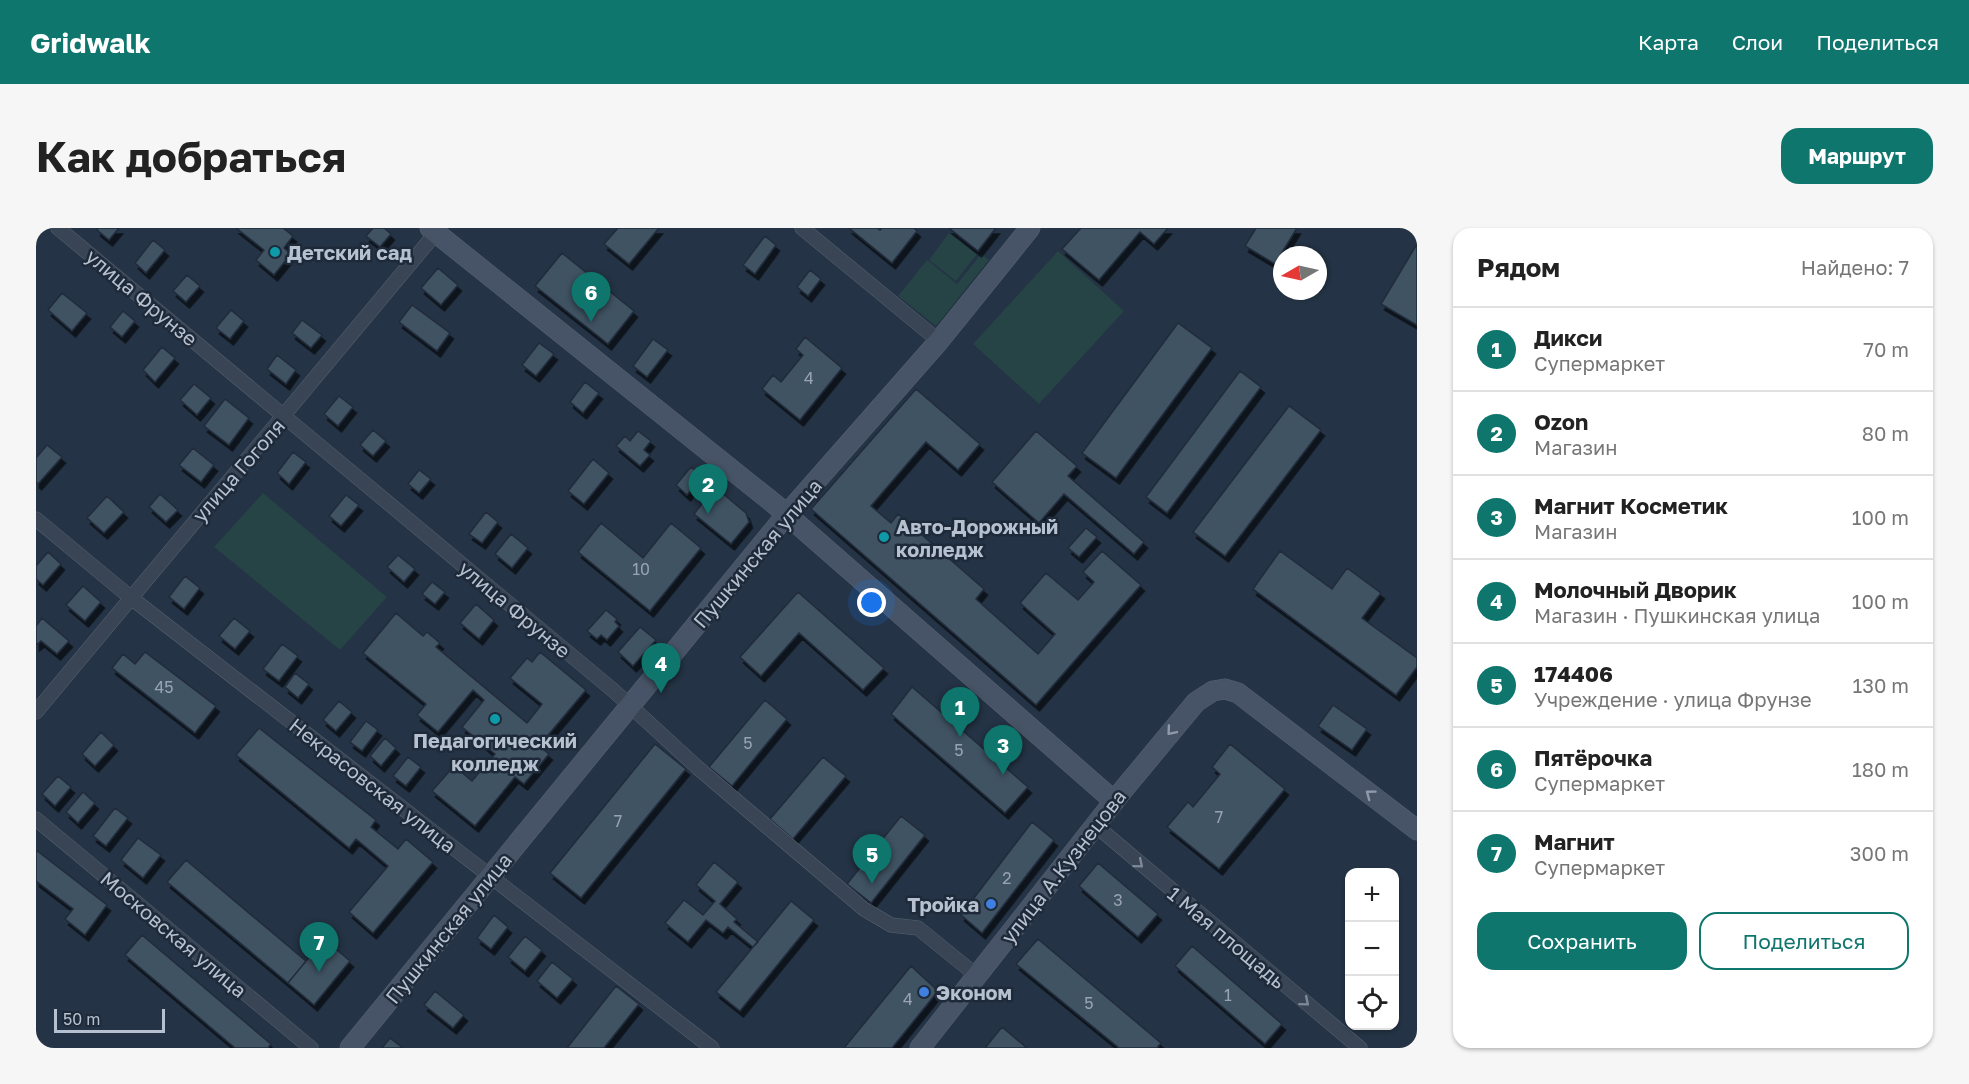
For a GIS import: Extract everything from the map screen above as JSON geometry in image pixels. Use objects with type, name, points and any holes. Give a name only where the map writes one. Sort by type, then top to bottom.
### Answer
[{"type":"main road","name":"Пушкинская улица","points":[[350,1048],[787,514],[939,340],[1030,228]]},
{"type":"main road","points":[[435,230],[787,514],[1114,801]]},
{"type":"main road","name":"улица А.Кузнецова","points":[[920,1048],[1114,801],[1196,702],[1213,692],[1225,689],[1238,693],[1417,830]]},
{"type":"street","name":"улица Фрунзе","points":[[58,228],[630,705],[698,768],[864,909],[891,926],[918,928],[976,975]]},
{"type":"street","points":[[802,228],[939,340]]},
{"type":"street","name":"улица Гоголя","points":[[36,712],[130,597],[285,417],[435,230]]},
{"type":"street","name":"Некрасовская улица","points":[[36,519],[130,597],[712,1048]]},
{"type":"street","name":"Московская улица","points":[[36,819],[311,1048]]},
{"type":"street","name":"1 Мая площадь","points":[[1095,825],[1360,1048]]},
{"type":"green space","points":[[949,233],[977,254],[956,281],[929,260]]},
{"type":"green space","points":[[1058,251],[1124,311],[1039,404],[973,344]]},
{"type":"green space","points":[[981,254],[989,260],[936,326],[898,296],[927,260],[957,284]]},
{"type":"green space","points":[[263,493],[387,597],[340,650],[214,547]]},
{"type":"building","points":[[98,228],[119,228],[109,240],[97,230]]},
{"type":"building","name":"Детский сад","points":[[236,228],[283,228],[293,236],[284,248],[291,254],[274,275],[256,260],[264,250]]},
{"type":"building","points":[[373,228],[384,228],[391,234],[380,247],[366,236]]},
{"type":"building","points":[[618,228],[659,228],[629,264],[604,244]]},
{"type":"building","points":[[849,228],[877,228],[880,230],[882,228],[914,228],[917,231],[892,263]]},
{"type":"building","points":[[949,228],[996,228],[978,251]]},
{"type":"building","points":[[1081,228],[1168,228],[1154,244],[1140,232],[1099,280],[1062,249]]},
{"type":"building","points":[[1256,228],[1297,228],[1286,246],[1273,246],[1273,263],[1245,246]]},
{"type":"building","points":[[765,236],[776,245],[755,274],[743,265]]},
{"type":"building","points":[[153,240],[165,250],[146,273],[135,263]]},
{"type":"building","points":[[1417,244],[1417,325],[1381,304]]},
{"type":"building","points":[[562,253],[634,311],[608,344],[535,286]]},
{"type":"building","points":[[438,268],[458,285],[441,305],[421,288]]},
{"type":"building","points":[[810,270],[821,279],[808,296],[797,287]]},
{"type":"building","points":[[187,275],[200,286],[186,302],[173,291]]},
{"type":"building","points":[[62,293],[87,313],[72,331],[48,310]]},
{"type":"building","points":[[412,305],[450,333],[437,351],[399,322]]},
{"type":"building","points":[[231,310],[244,321],[230,339],[216,328]]},
{"type":"building","points":[[123,311],[135,321],[122,337],[110,327]]},
{"type":"building","points":[[302,320],[322,335],[311,348],[292,333]]},
{"type":"building","points":[[1178,323],[1212,348],[1116,478],[1082,453]]},
{"type":"building","points":[[805,337],[842,368],[800,420],[762,389],[773,375],[781,382],[803,355],[796,349]]},
{"type":"building","points":[[653,339],[668,350],[647,377],[633,366]]},
{"type":"building","points":[[539,343],[554,354],[536,376],[522,365]]},
{"type":"building","points":[[162,347],[175,358],[155,382],[143,370]]},
{"type":"building","points":[[277,355],[296,370],[286,384],[267,369]]},
{"type":"building","points":[[1240,371],[1261,387],[1167,513],[1146,497]]},
{"type":"building","points":[[585,382],[599,393],[583,413],[570,402]]},
{"type":"building","points":[[194,384],[211,398],[197,415],[180,400]]},
{"type":"building","name":"Авто-Дорожный колледж","points":[[916,389],[980,444],[958,470],[926,442],[871,506],[891,523],[898,514],[984,589],[976,599],[1038,654],[1055,634],[1020,603],[1046,573],[1078,600],[1094,582],[1083,572],[1102,551],[1141,585],[1036,705],[811,509]]},
{"type":"building","points":[[339,396],[353,407],[338,426],[324,414]]},
{"type":"building","points":[[225,399],[249,418],[229,445],[204,426]]},
{"type":"building","points":[[1289,406],[1321,430],[1225,556],[1193,532]]},
{"type":"building","points":[[373,430],[386,441],[373,456],[360,445]]},
{"type":"building","points":[[638,431],[651,441],[644,450],[650,455],[640,466],[616,446],[625,436],[630,441]]},
{"type":"building","points":[[1036,431],[1077,466],[1068,476],[1144,542],[1134,554],[1064,494],[1039,523],[992,482]]},
{"type":"building","points":[[47,445],[62,457],[38,484],[36,482],[36,458]]},
{"type":"building","points":[[193,448],[214,465],[201,482],[179,465]]},
{"type":"building","points":[[293,452],[306,462],[289,484],[277,473]]},
{"type":"building","points":[[593,459],[609,473],[584,504],[568,491]]},
{"type":"building","points":[[691,467],[703,477],[687,495],[676,485]]},
{"type":"building","points":[[419,470],[431,479],[419,493],[408,484]]},
{"type":"building","points":[[715,487],[746,513],[749,522],[731,544],[694,514]]},
{"type":"building","points":[[160,494],[178,510],[166,522],[149,507]]},
{"type":"building","points":[[346,495],[359,505],[341,526],[329,516]]},
{"type":"building","points":[[107,496],[124,512],[104,533],[87,518]]},
{"type":"building","points":[[486,512],[498,522],[482,543],[469,534]]},
{"type":"building","points":[[601,523],[643,558],[671,523],[701,548],[650,611],[578,552]]},
{"type":"building","points":[[1086,528],[1097,537],[1079,557],[1068,548]]},
{"type":"building","points":[[511,534],[528,548],[512,568],[495,554]]},
{"type":"building","points":[[1280,551],[1332,589],[1347,568],[1381,593],[1362,618],[1417,658],[1417,667],[1396,695],[1253,589]]},
{"type":"building","points":[[48,552],[61,564],[43,585],[36,579],[36,566]]},
{"type":"building","points":[[398,555],[415,569],[404,582],[387,567]]},
{"type":"building","points":[[185,576],[200,588],[184,609],[169,597]]},
{"type":"building","points":[[432,582],[445,592],[435,604],[422,594]]},
{"type":"building","points":[[83,586],[101,602],[85,621],[66,605]]},
{"type":"building","points":[[798,592],[884,668],[863,690],[799,633],[761,676],[740,657]]},
{"type":"building","points":[[476,604],[494,620],[479,639],[460,623]]},
{"type":"building","points":[[606,610],[617,619],[615,622],[619,626],[607,640],[601,635],[597,639],[587,631]]},
{"type":"building","name":"Педагогический колледж","points":[[396,613],[423,636],[427,632],[440,643],[436,647],[527,723],[542,704],[510,678],[527,658],[532,662],[540,652],[586,690],[539,746],[549,754],[524,784],[515,777],[475,826],[432,791],[454,766],[472,781],[495,754],[462,727],[484,700],[473,690],[438,732],[417,715],[426,704],[363,653]]},
{"type":"building","points":[[42,618],[69,641],[57,654],[41,641],[36,645],[36,626]]},
{"type":"building","points":[[234,618],[250,631],[235,649],[219,636]]},
{"type":"building","points":[[640,627],[656,640],[633,666],[618,652]]},
{"type":"building","points":[[282,644],[298,656],[279,681],[263,669]]},
{"type":"building","points":[[145,652],[216,706],[195,733],[112,668],[123,654],[135,664]]},
{"type":"building","points":[[295,673],[309,684],[298,698],[285,687]]},
{"type":"building","points":[[912,687],[1028,787],[1005,813],[891,714]]},
{"type":"building","points":[[765,700],[787,719],[732,786],[709,767]]},
{"type":"building","points":[[339,701],[352,712],[336,731],[323,720]]},
{"type":"building","points":[[1333,705],[1367,729],[1352,750],[1318,726]]},
{"type":"building","points":[[366,721],[378,730],[362,751],[350,742]]},
{"type":"building","points":[[259,728],[376,820],[371,827],[398,849],[406,839],[433,862],[373,933],[349,912],[388,866],[356,839],[349,848],[236,755]]},
{"type":"building","points":[[101,732],[114,745],[95,766],[82,754]]},
{"type":"building","points":[[385,738],[396,748],[381,766],[370,756]]},
{"type":"building","points":[[655,744],[686,769],[581,898],[550,873]]},
{"type":"building","points":[[1230,744],[1285,789],[1219,869],[1167,827],[1188,802],[1193,807],[1220,774],[1212,767]]},
{"type":"building","points":[[408,757],[421,767],[406,786],[393,776]]},
{"type":"building","points":[[823,757],[846,776],[793,839],[770,819]]},
{"type":"building","points":[[58,776],[71,787],[55,806],[42,794]]},
{"type":"building","points":[[83,792],[95,803],[78,823],[66,812]]},
{"type":"building","points":[[115,808],[128,818],[106,846],[93,836]]},
{"type":"building","points":[[901,816],[925,835],[871,903],[847,884]]},
{"type":"building","points":[[1032,822],[1054,840],[982,933],[961,915]]},
{"type":"building","points":[[138,838],[161,855],[143,878],[121,860]]},
{"type":"building","points":[[36,850],[107,905],[85,935],[65,919],[73,909],[36,881]]},
{"type":"building","points":[[186,860],[306,961],[288,983],[167,882]]},
{"type":"building","points":[[714,862],[738,882],[720,904],[737,919],[734,922],[758,942],[753,947],[728,927],[723,933],[706,920],[688,942],[665,923],[684,900],[703,915],[715,901],[696,885]]},
{"type":"building","points":[[1098,863],[1158,914],[1138,937],[1079,886]]},
{"type":"building","points":[[791,901],[814,920],[740,1011],[716,992]]},
{"type":"building","points":[[494,915],[508,927],[491,949],[477,938]]},
{"type":"building","points":[[142,935],[271,1044],[268,1048],[235,1048],[125,955]]},
{"type":"building","points":[[525,936],[542,950],[525,971],[508,957]]},
{"type":"building","points":[[324,939],[350,961],[314,1005],[288,983]]},
{"type":"building","points":[[1038,939],[1161,1043],[1157,1048],[1119,1048],[1016,964]]},
{"type":"building","points":[[1192,946],[1282,1024],[1265,1044],[1175,966]]},
{"type":"building","points":[[552,962],[573,979],[557,998],[537,981]]},
{"type":"building","points":[[911,966],[938,991],[892,1048],[844,1048]]},
{"type":"building","points":[[616,986],[639,1004],[604,1048],[567,1048]]},
{"type":"building","points":[[435,991],[464,1015],[453,1028],[424,1005]]},
{"type":"building","points":[[1002,1027],[1027,1048],[985,1048]]},
{"type":"building","points":[[390,1038],[403,1048],[382,1048]]},
{"type":"place","name":"Детский сад","points":[[275,252]]},
{"type":"place","name":"Пятёрочка","points":[[591,322]]},
{"type":"place","name":"Ozon","points":[[708,514]]},
{"type":"place","name":"Авто-Дорожный колледж","points":[[884,537]]},
{"type":"place","name":"Молочный Дворик","points":[[661,693]]},
{"type":"place","name":"Педагогический колледж","points":[[495,719]]},
{"type":"place","name":"Дикси","points":[[960,737]]},
{"type":"place","name":"Магнит Косметик","points":[[1003,775]]},
{"type":"place","name":"174406","points":[[872,884]]},
{"type":"place","name":"Тройка","points":[[991,904]]},
{"type":"place","name":"Магнит","points":[[319,972]]},
{"type":"place","name":"Эконом","points":[[924,992]]}]
